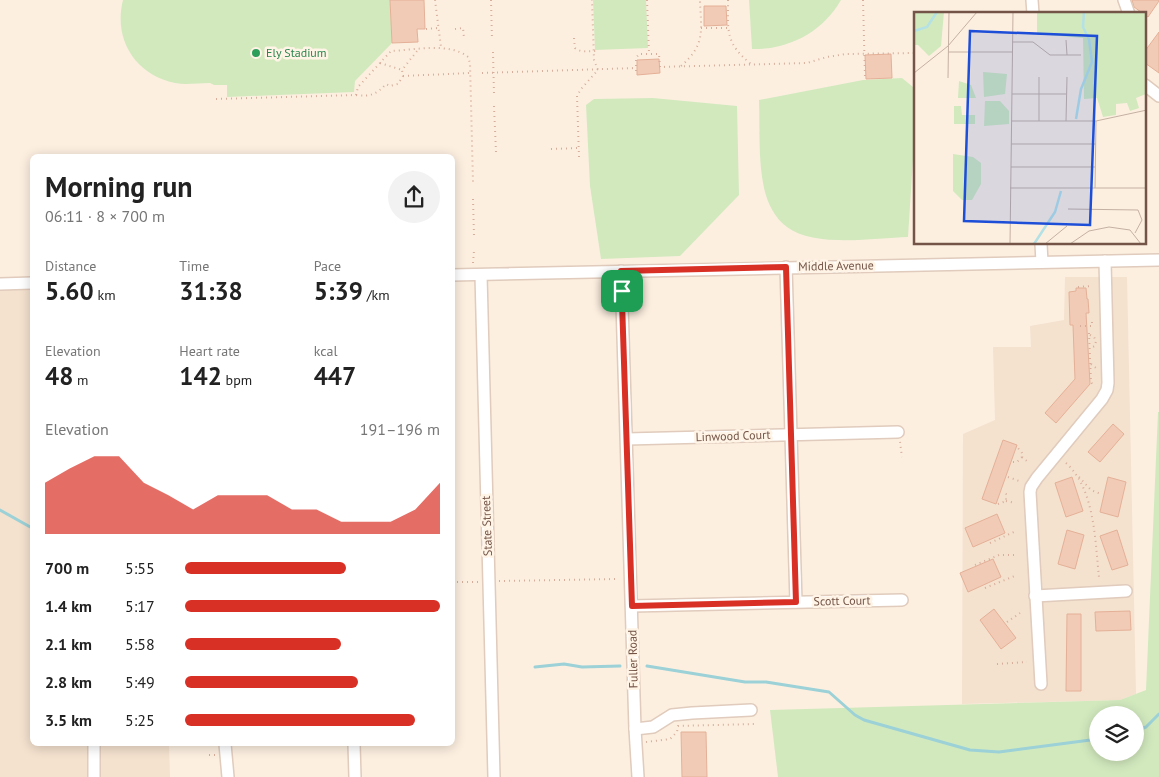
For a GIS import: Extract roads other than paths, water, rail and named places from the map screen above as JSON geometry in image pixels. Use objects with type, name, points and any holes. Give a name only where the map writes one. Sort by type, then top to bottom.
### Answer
[{"type":"street","points":[[1124,0],[1129,12]]},
{"type":"street","points":[[1146,86],[1159,96]]},
{"type":"street","points":[[1041,245],[1042,262]]},
{"type":"street","name":"Middle Avenue","points":[[455,275],[1159,260]]},
{"type":"street","points":[[1041,684],[1030,500],[1031,487],[1102,399],[1107,390],[1105,261]]},
{"type":"street","points":[[786,267],[796,602]]},
{"type":"street","name":"Fuller Road","points":[[621,271],[638,777]]},
{"type":"street","name":"State Street","points":[[481,274],[494,777]]},
{"type":"street","points":[[0,284],[30,283]]},
{"type":"street","name":"Linwood Court","points":[[627,439],[898,432]]},
{"type":"street","points":[[1035,596],[1126,590]]},
{"type":"street","name":"Scott Court","points":[[632,606],[902,600]]},
{"type":"street","points":[[635,729],[653,727],[672,715],[692,712],[751,710]]},
{"type":"street","points":[[94,746],[94,777]]},
{"type":"street","points":[[225,746],[228,777]]},
{"type":"street","points":[[354,746],[355,777]]},
{"type":"waterway","points":[[0,510],[30,527]]},
{"type":"waterway","points":[[535,667],[564,664],[582,667],[620,666]]},
{"type":"waterway","points":[[647,666],[745,682],[766,682],[829,692],[855,715],[864,720],[970,750],[999,752],[1089,740]]},
{"type":"waterway","points":[[1144,728],[1159,714]]},
{"type":"place","name":"Ely Stadium","points":[[256,53]]}]
